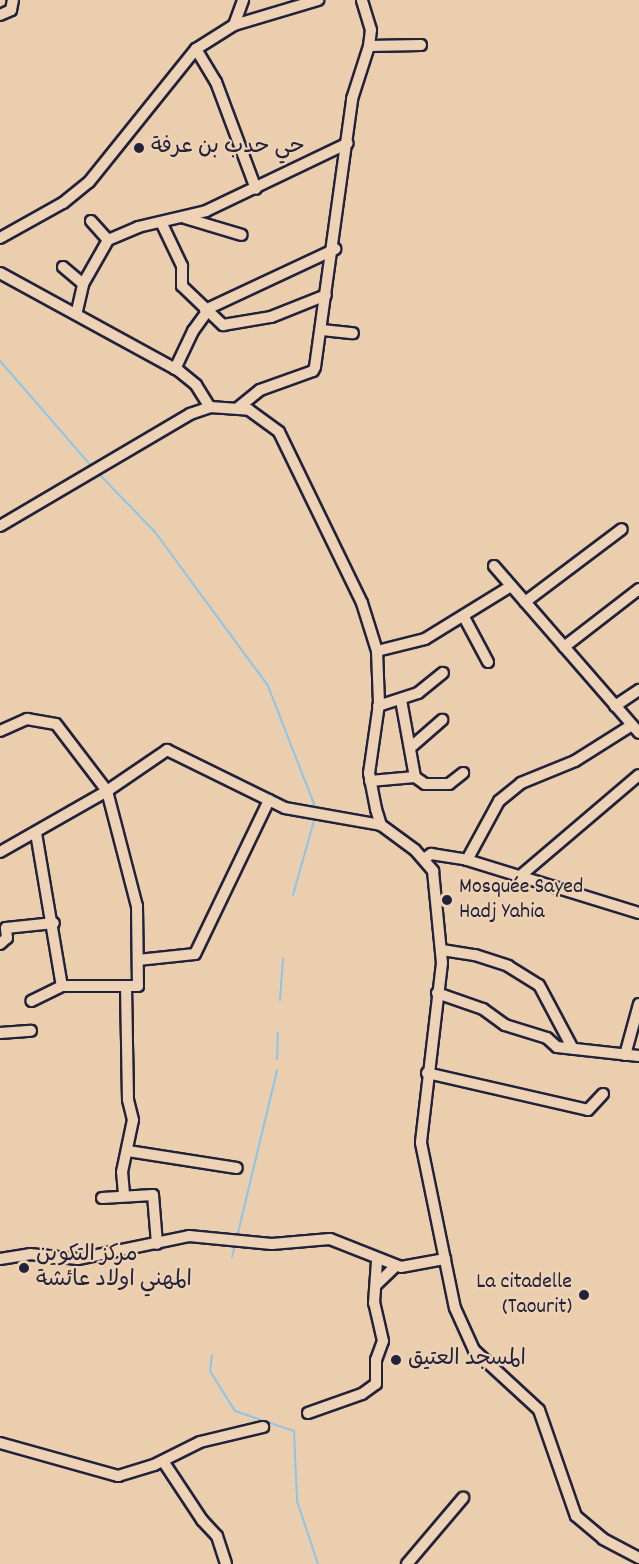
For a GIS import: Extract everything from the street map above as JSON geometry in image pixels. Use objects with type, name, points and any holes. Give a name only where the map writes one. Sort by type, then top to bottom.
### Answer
[{"type":"street","points":[[0,15],[11,10],[13,0]]},
{"type":"street","points":[[234,25],[243,0]]},
{"type":"street","points":[[0,238],[63,203],[89,182],[196,49],[234,25],[318,0]]},
{"type":"street","points":[[239,407],[260,390],[313,372],[335,249],[352,99],[369,46],[371,30],[362,0]]},
{"type":"street","points":[[369,46],[420,45]]},
{"type":"street","points":[[196,49],[216,82],[256,189]]},
{"type":"street","points":[[77,312],[83,284],[108,240],[138,227],[184,218],[256,189],[348,143]]},
{"type":"street","points":[[184,218],[242,235]]},
{"type":"street","points":[[91,221],[108,240]]},
{"type":"street","points":[[162,224],[182,266],[182,286],[223,325],[271,317],[326,295]]},
{"type":"street","points":[[175,369],[193,331],[206,311],[335,249]]},
{"type":"street","points":[[63,267],[83,284]]},
{"type":"street","points":[[0,273],[77,312],[175,369],[196,385],[210,407]]},
{"type":"street","points":[[322,330],[353,333]]},
{"type":"street","points":[[0,526],[190,414],[210,407],[239,407],[266,419],[279,432],[362,603],[377,651],[378,706],[370,781],[381,825]]},
{"type":"street","points":[[525,602],[622,529]]},
{"type":"street","points":[[467,860],[499,801],[514,789],[636,729],[494,566]]},
{"type":"street","points":[[377,651],[425,639],[511,586]]},
{"type":"street","points":[[564,647],[639,590]]},
{"type":"street","points":[[464,617],[488,662]]},
{"type":"street","points":[[378,706],[418,693],[443,673]]},
{"type":"street","points":[[615,706],[639,690]]},
{"type":"street","points":[[401,700],[415,777]]},
{"type":"street","points":[[0,717],[5,728],[39,719],[56,724],[107,791],[137,906],[138,986],[62,986],[31,1001]]},
{"type":"street","points":[[410,748],[442,720]]},
{"type":"street","points":[[0,852],[107,791],[167,750],[285,808],[381,825],[424,859],[432,871],[435,917],[442,950],[421,1143],[455,1308],[468,1339],[486,1362],[539,1410],[576,1515],[603,1539],[639,1558]]},
{"type":"street","points":[[370,781],[415,777],[425,784],[449,784],[463,773]]},
{"type":"street","points":[[519,877],[639,775]]},
{"type":"street","points":[[138,960],[195,954],[268,800]]},
{"type":"street","points":[[36,833],[54,923],[62,986]]},
{"type":"street","points":[[424,859],[431,854],[467,860],[639,913]]},
{"type":"street","points":[[0,944],[7,938],[6,928],[54,923]]},
{"type":"street","points":[[442,950],[508,966],[539,985],[573,1049]]},
{"type":"street","points":[[124,1194],[122,1172],[133,1119],[128,1100],[126,986]]},
{"type":"street","points":[[437,993],[483,1009],[505,1025],[547,1038],[557,1047],[639,1056]]},
{"type":"street","points":[[625,1055],[639,1004]]},
{"type":"street","points":[[0,1033],[31,1031]]},
{"type":"street","points":[[427,1073],[588,1110],[603,1094]]},
{"type":"street","points":[[128,1151],[237,1168]]},
{"type":"street","points":[[102,1198],[124,1194],[153,1195],[157,1244]]},
{"type":"street","points":[[0,1259],[30,1254],[78,1259],[189,1236],[272,1244],[330,1239],[355,1247],[377,1261],[396,1266],[445,1259]]},
{"type":"street","points":[[308,1413],[362,1394],[376,1384],[376,1360],[383,1341],[374,1303],[377,1261]]},
{"type":"street","points":[[376,1285],[396,1266]]},
{"type":"street","points":[[0,1443],[118,1476],[163,1461],[200,1442],[262,1426]]},
{"type":"street","points":[[163,1461],[201,1520],[217,1536],[226,1564]]},
{"type":"street","points":[[407,1564],[463,1498]]},
{"type":"waterway","points":[[0,361],[92,467]]},
{"type":"waterway","points":[[98,473],[155,532],[268,686],[316,809]]},
{"type":"waterway","points":[[293,895],[315,817]]},
{"type":"waterway","points":[[280,1000],[283,959]]},
{"type":"waterway","points":[[277,1059],[278,1033]]},
{"type":"waterway","points":[[237,1237],[277,1071]]},
{"type":"waterway","points":[[232,1257],[235,1245]]},
{"type":"waterway","points":[[212,1355],[210,1371],[235,1411],[294,1431],[297,1501],[318,1564]]},
{"type":"place","name":"حي حدب بن عرفة","points":[[139,148]]},
{"type":"place","name":"Mosquée Sayed Hadj Yahia","points":[[447,900]]},
{"type":"place","name":"مركز التكوين المهني اولاد عائشة","points":[[24,1268]]},
{"type":"place","name":"La citadelle (Taourit)","points":[[584,1295]]},
{"type":"place","name":"المسجد العتيق","points":[[396,1360]]}]
